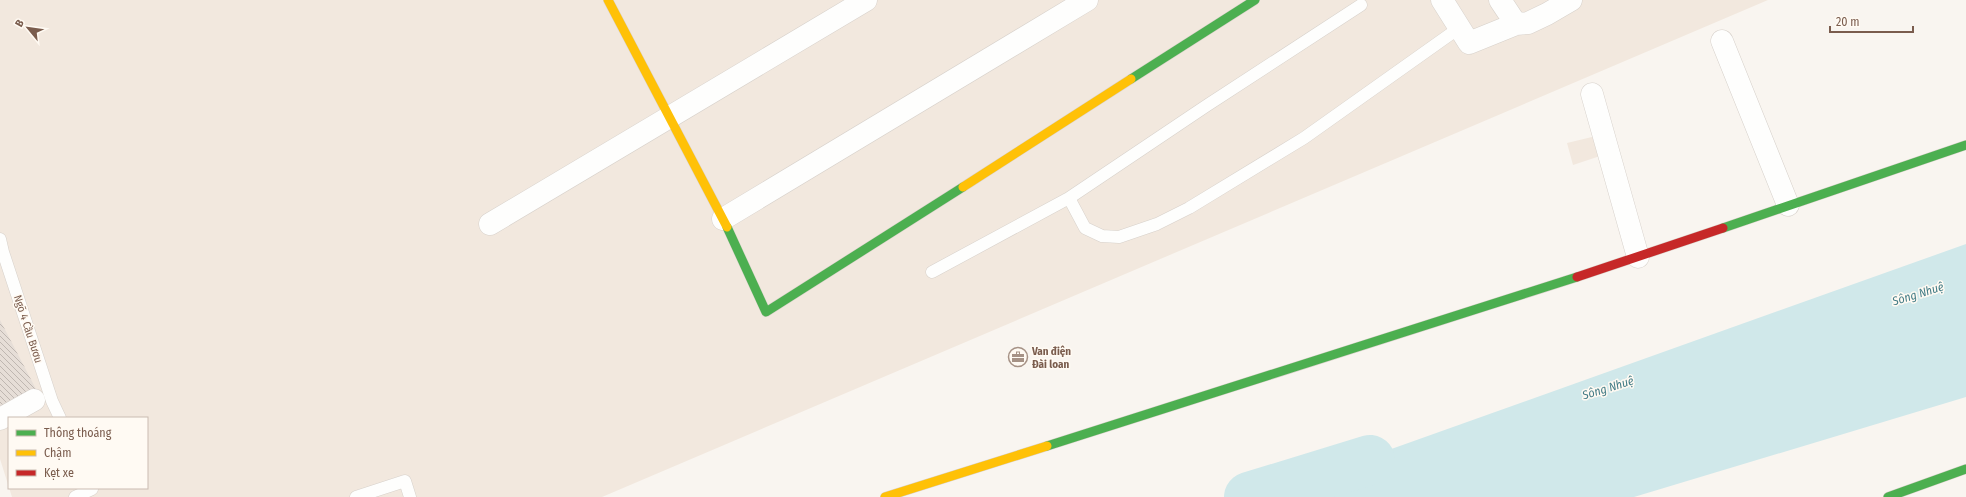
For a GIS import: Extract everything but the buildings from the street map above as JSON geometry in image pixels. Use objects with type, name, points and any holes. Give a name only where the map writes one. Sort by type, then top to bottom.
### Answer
[{"type":"street","points":[[608,0],[722,219],[766,312],[1255,0]]},
{"type":"street","points":[[490,224],[866,0]]},
{"type":"street","points":[[722,219],[1087,0]]},
{"type":"street","points":[[1442,0],[1469,43],[1516,24],[1528,23],[1571,0]]},
{"type":"street","points":[[1500,0],[1516,24]]},
{"type":"street","points":[[1722,41],[1788,205]]},
{"type":"street","points":[[1592,94],[1638,257]]},
{"type":"street","points":[[885,497],[1582,276],[1966,145]]},
{"type":"street","points":[[0,419],[34,400]]},
{"type":"street","points":[[1888,497],[1966,470]]},
{"type":"lane","points":[[932,272],[1069,198],[1361,4]]},
{"type":"lane","points":[[1069,198],[1085,228],[1102,236],[1119,237],[1157,224],[1189,208],[1304,138],[1459,28]]},
{"type":"lane","name":"Ngõ 4 Cầu Bươu","points":[[0,239],[2,252],[47,386],[60,417]]},
{"type":"lane","points":[[356,497],[405,480],[410,497]]},
{"type":"lane","points":[[75,497],[93,491]]},
{"type":"shaded area","points":[[0,0],[1768,0],[602,497],[12,497],[9,489],[148,489],[148,417],[8,417],[8,485],[0,459]]},
{"type":"shaded area","points":[[1596,136],[1603,155],[1573,165],[1567,143]]},
{"type":"water","points":[[1966,244],[1966,397],[1634,497],[1257,497]]},
{"type":"waterway","name":"Sông Nhuệ","points":[[1249,497],[1370,460]]},
{"type":"traffic: fast","points":[[1131,79],[1255,0]]},
{"type":"traffic: fast","points":[[1723,228],[1966,145]]},
{"type":"traffic: fast","points":[[727,227],[766,312],[963,187]]},
{"type":"traffic: fast","points":[[1047,446],[1577,277]]},
{"type":"traffic: fast","points":[[1888,497],[1966,469]]},
{"type":"traffic: slow","points":[[608,0],[727,227]]},
{"type":"traffic: slow","points":[[963,187],[1131,79]]},
{"type":"traffic: slow","points":[[885,497],[1047,446]]},
{"type":"traffic: jam","points":[[1577,277],[1723,228]]},
{"type":"place","name":"Van điện Đài loan","points":[[1018,357]]}]
